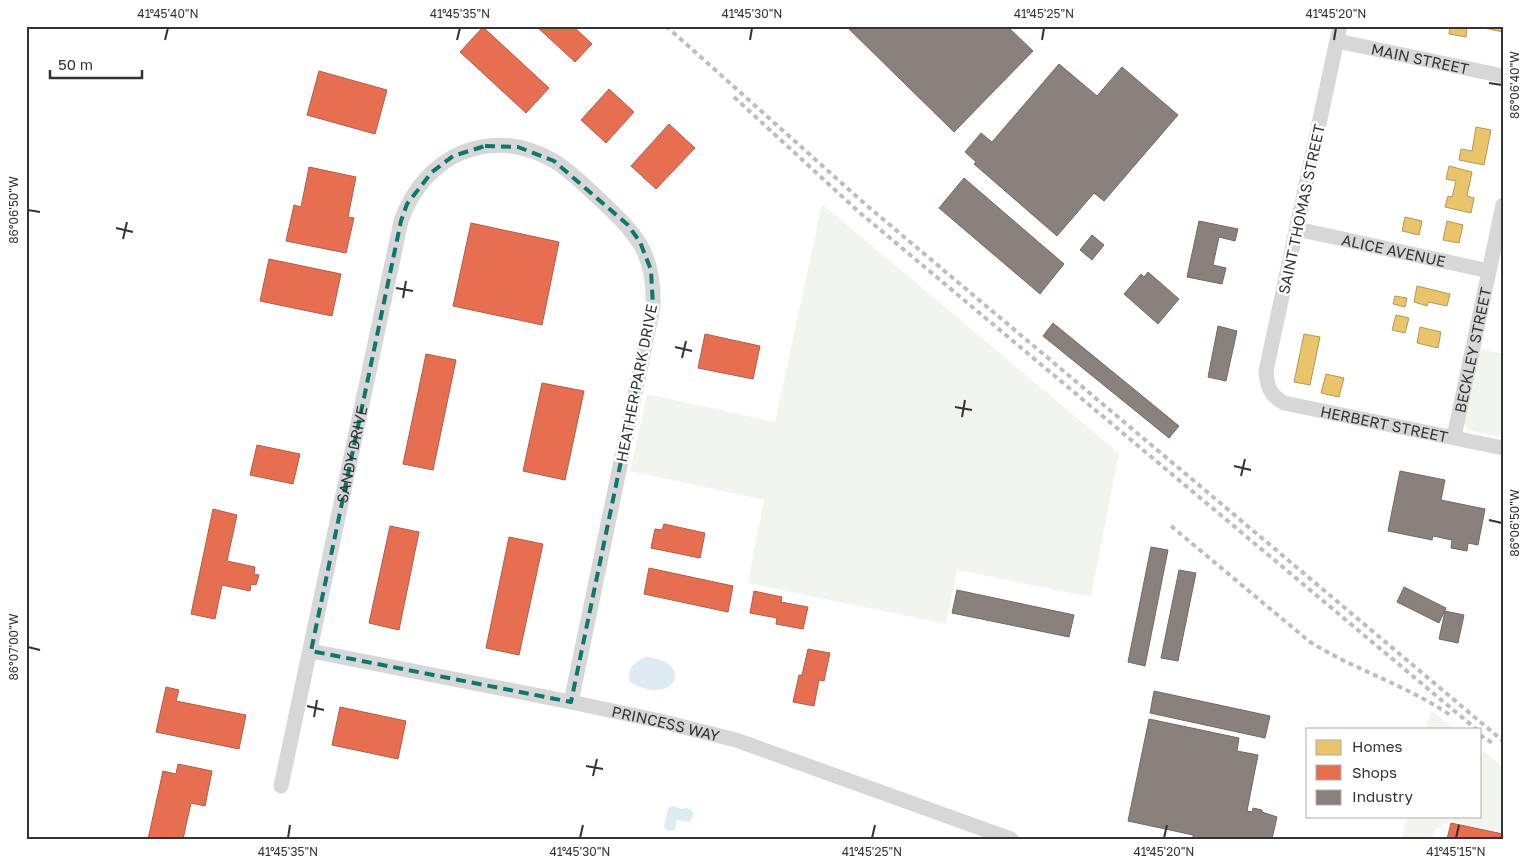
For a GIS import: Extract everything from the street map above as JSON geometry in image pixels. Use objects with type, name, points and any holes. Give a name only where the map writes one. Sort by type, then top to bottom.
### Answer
[{"type":"street","name":"SAINT THOMAS STREET","points":[[1270,392],[1266,371],[1340,26]]},
{"type":"street","name":"MAIN STREET","points":[[1337,42],[1503,76]]},
{"type":"street","name":"SANDY DRIVE","points":[[281,786],[401,221],[407,204],[422,182],[464,145]]},
{"type":"street","name":"HEATHER PARK DRIVE","points":[[464,145],[504,145],[534,151],[554,161],[576,177],[628,226],[640,242],[651,270],[654,288],[653,307],[571,702]]},
{"type":"street","name":"BECKLEY STREET","points":[[1454,438],[1503,205]]},
{"type":"street","name":"ALICE AVENUE","points":[[1297,229],[1489,271]]},
{"type":"street","name":"HERBERT STREET","points":[[1270,392],[1284,403],[1503,448]]},
{"type":"street","name":"PRINCESS WAY","points":[[311,651],[571,702],[736,740],[1011,839]]},
{"type":"highlighted area","points":[[485,146],[518,147],[554,161],[628,225],[640,242],[651,270],[653,307],[571,702],[311,651],[401,221],[407,204],[432,172],[453,156]]},
{"type":"shaded area","points":[[822,204],[1119,453],[1091,597],[957,570],[946,624],[748,583],[764,500],[630,471],[647,394],[775,422]]},
{"type":"shaded area","points":[[1480,349],[1503,354],[1503,438],[1468,430],[1464,424]]},
{"type":"shaded area","points":[[646,657],[662,660],[671,666],[675,674],[674,681],[668,687],[659,690],[646,689],[630,682],[630,669],[638,661]]},
{"type":"shaded area","points":[[1431,710],[1454,728],[1426,728]]},
{"type":"shaded area","points":[[1482,750],[1503,767],[1503,833],[1449,821],[1434,831],[1432,839],[1402,839],[1407,818],[1482,818]]},
{"type":"shaded area","points":[[674,806],[681,809],[688,808],[693,812],[693,815],[691,821],[688,822],[677,820],[675,830],[668,831],[664,826],[669,807]]},
{"type":"building: Homes","points":[[1450,26],[1467,26],[1466,37],[1449,34]]},
{"type":"building: Homes","points":[[1485,26],[1503,26],[1503,32],[1484,28]]},
{"type":"building: Homes","points":[[1476,127],[1491,130],[1484,165],[1459,160],[1461,149],[1472,151]]},
{"type":"building: Homes","points":[[1449,166],[1472,172],[1467,196],[1474,198],[1471,213],[1445,207],[1448,196],[1452,197],[1456,181],[1446,179]]},
{"type":"building: Homes","points":[[1405,217],[1422,221],[1419,235],[1402,231]]},
{"type":"building: Homes","points":[[1447,221],[1463,225],[1459,243],[1443,240]]},
{"type":"building: Homes","points":[[1417,286],[1450,294],[1447,306],[1428,302],[1427,306],[1414,302]]},
{"type":"building: Homes","points":[[1395,296],[1407,298],[1405,307],[1393,304]]},
{"type":"building: Homes","points":[[1396,315],[1409,318],[1405,333],[1392,330]]},
{"type":"building: Homes","points":[[1420,327],[1441,332],[1438,348],[1417,343]]},
{"type":"building: Homes","points":[[1304,334],[1320,337],[1310,385],[1294,382]]},
{"type":"building: Homes","points":[[1326,374],[1344,378],[1339,397],[1321,393]]},
{"type":"building: Shops","points":[[536,26],[573,26],[592,44],[575,62]]},
{"type":"building: Shops","points":[[483,27],[549,88],[526,113],[460,52]]},
{"type":"building: Shops","points":[[319,71],[387,90],[375,134],[307,115]]},
{"type":"building: Shops","points":[[609,89],[634,112],[606,143],[581,120]]},
{"type":"building: Shops","points":[[669,124],[695,148],[656,189],[631,166]]},
{"type":"building: Shops","points":[[309,167],[356,177],[348,217],[354,218],[346,253],[286,241],[294,205],[301,207]]},
{"type":"building: Shops","points":[[471,223],[559,242],[542,325],[453,306]]},
{"type":"building: Shops","points":[[269,259],[341,274],[332,316],[260,301]]},
{"type":"building: Shops","points":[[705,334],[760,346],[753,379],[698,368]]},
{"type":"building: Shops","points":[[426,354],[456,360],[433,470],[403,464]]},
{"type":"building: Shops","points":[[542,383],[584,391],[565,480],[523,471]]},
{"type":"building: Shops","points":[[257,445],[300,454],[293,484],[250,475]]},
{"type":"building: Shops","points":[[213,509],[237,515],[227,561],[255,567],[254,574],[259,575],[256,585],[251,584],[250,591],[222,585],[215,619],[191,614]]},
{"type":"building: Shops","points":[[664,524],[705,533],[700,558],[651,548],[655,529],[662,530]]},
{"type":"building: Shops","points":[[390,526],[419,532],[399,630],[369,623]]},
{"type":"building: Shops","points":[[509,537],[543,544],[519,655],[486,648]]},
{"type":"building: Shops","points":[[649,568],[733,586],[728,612],[644,594]]},
{"type":"building: Shops","points":[[754,591],[782,597],[781,602],[808,607],[803,629],[776,624],[777,618],[750,613]]},
{"type":"building: Shops","points":[[808,649],[830,653],[824,681],[819,680],[814,706],[793,702],[799,675],[802,675]]},
{"type":"building: Shops","points":[[166,687],[179,690],[176,701],[246,715],[239,749],[156,732]]},
{"type":"building: Shops","points":[[340,707],[406,721],[398,759],[332,745]]},
{"type":"building: Shops","points":[[178,764],[212,771],[205,806],[191,803],[183,839],[148,839],[163,771],[176,774]]},
{"type":"building: Shops","points":[[1451,823],[1503,834],[1503,839],[1447,839]]},
{"type":"building: Industry","points":[[846,26],[1007,26],[1033,51],[954,132]]},
{"type":"building: Industry","points":[[1059,64],[1097,96],[1122,67],[1178,115],[1104,201],[1094,193],[1057,236],[974,164],[976,162],[965,152],[981,133],[992,142]]},
{"type":"building: Industry","points":[[964,178],[1064,264],[1040,294],[939,208]]},
{"type":"building: Industry","points":[[1199,221],[1238,229],[1235,241],[1219,237],[1213,265],[1226,268],[1222,284],[1187,277]]},
{"type":"building: Industry","points":[[1092,235],[1104,245],[1092,260],[1080,250]]},
{"type":"building: Industry","points":[[1148,272],[1179,299],[1158,324],[1124,294],[1141,274],[1144,277]]},
{"type":"building: Industry","points":[[1053,323],[1179,426],[1169,438],[1043,336]]},
{"type":"building: Industry","points":[[1218,326],[1237,331],[1226,381],[1208,377]]},
{"type":"building: Industry","points":[[1400,471],[1445,480],[1441,500],[1485,509],[1478,545],[1468,543],[1467,551],[1451,548],[1452,540],[1433,536],[1432,540],[1388,531]]},
{"type":"building: Industry","points":[[1151,547],[1168,550],[1145,666],[1128,662]]},
{"type":"building: Industry","points":[[1179,570],[1196,573],[1178,661],[1161,658]]},
{"type":"building: Industry","points":[[1404,587],[1446,608],[1439,623],[1397,602]]},
{"type":"building: Industry","points":[[957,590],[1074,615],[1069,637],[952,613]]},
{"type":"building: Industry","points":[[1445,611],[1464,615],[1458,643],[1439,639]]},
{"type":"building: Industry","points":[[1154,691],[1270,716],[1265,738],[1150,713]]},
{"type":"building: Industry","points":[[1149,719],[1239,738],[1237,751],[1258,755],[1247,811],[1252,812],[1253,808],[1277,817],[1272,839],[1193,839],[1193,835],[1128,821]]},
{"type":"railway","points":[[666,26],[865,204],[1503,741]]},
{"type":"railway","points":[[734,97],[859,212],[1475,728]]},
{"type":"railway","points":[[1171,526],[1310,642],[1416,695],[1450,715]]},
{"type":"railway","points":[[1482,736],[1494,744]]}]
